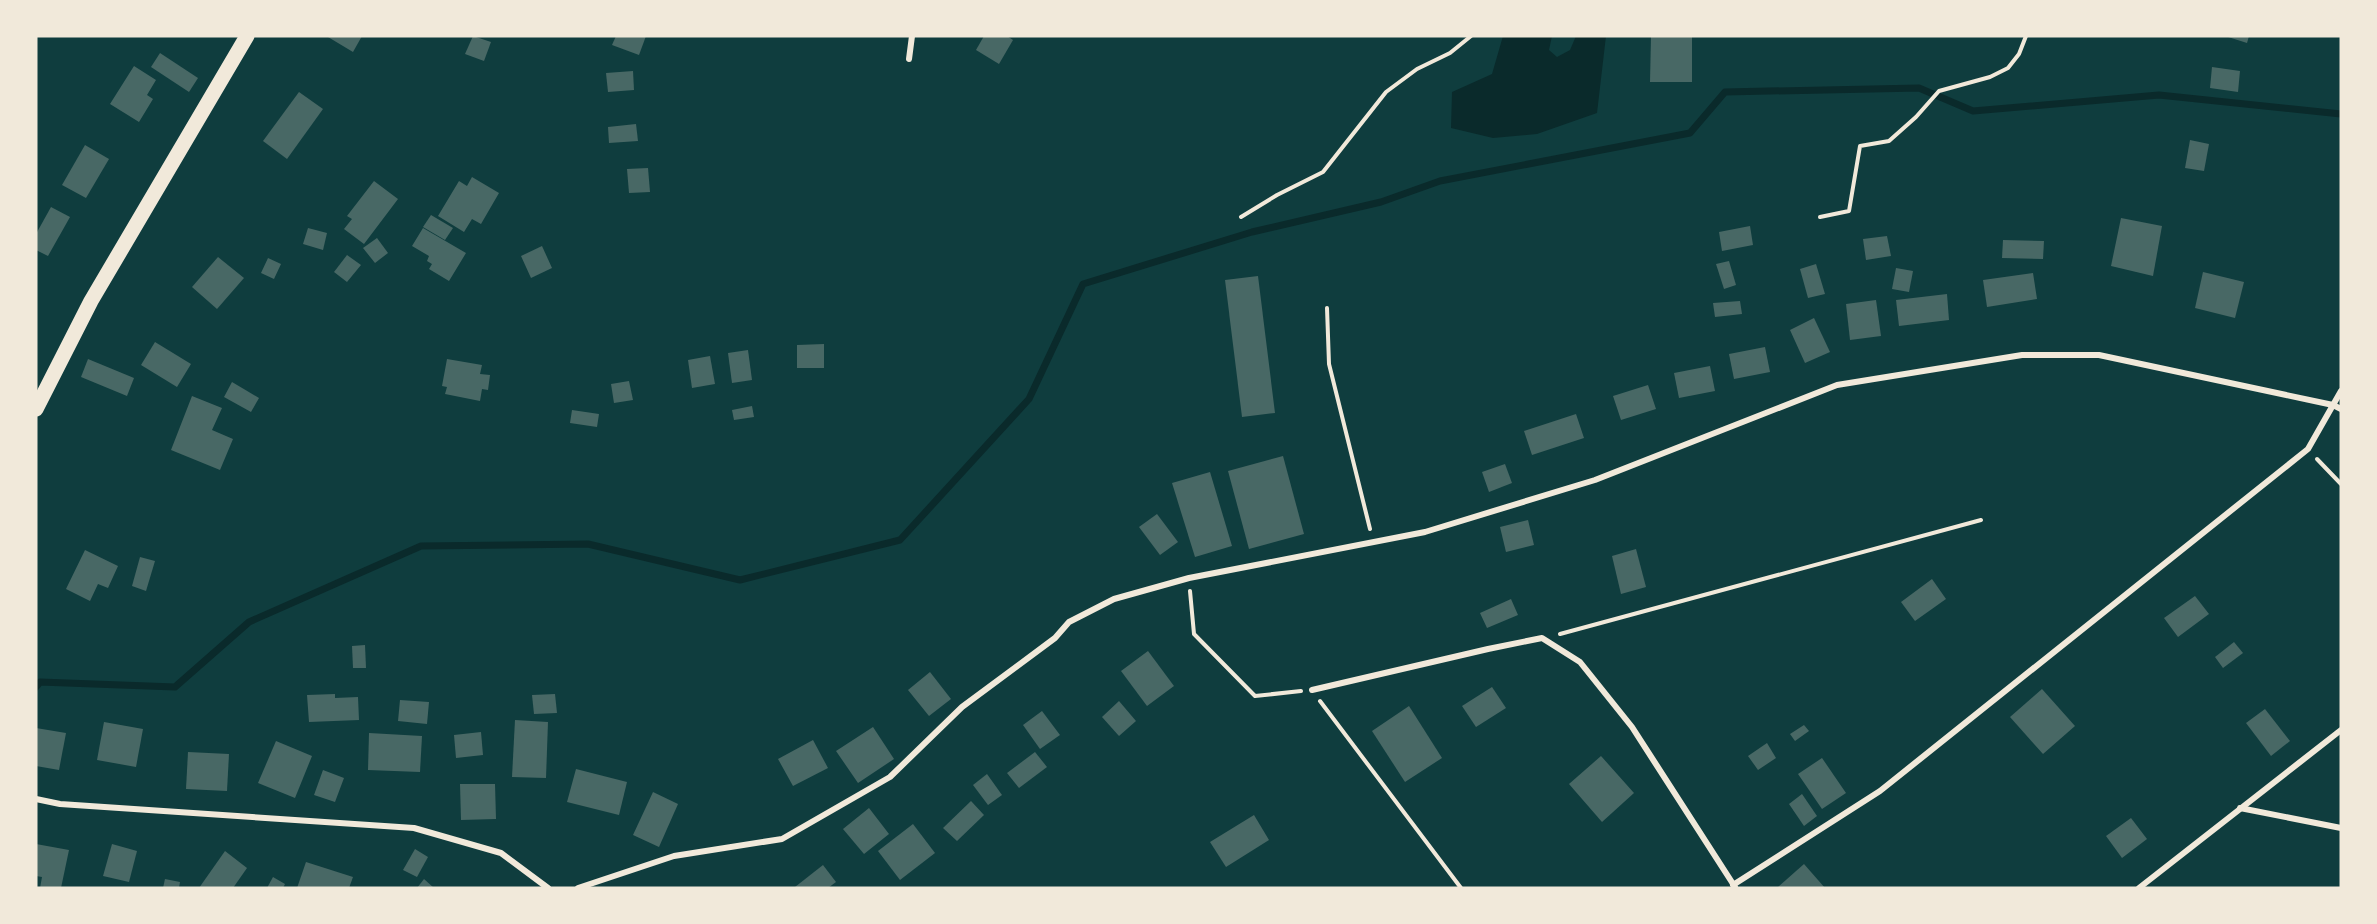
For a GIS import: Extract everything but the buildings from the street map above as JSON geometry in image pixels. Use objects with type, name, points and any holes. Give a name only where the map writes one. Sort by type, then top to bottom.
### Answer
[{"type":"main road","points":[[36,409],[91,301],[247,36]]},
{"type":"street","points":[[909,59],[912,36]]},
{"type":"street","points":[[578,888],[674,856],[782,839],[890,777],[962,707],[1055,638],[1069,622],[1114,599],[1189,578],[1425,532],[1595,480],[1837,385],[2022,355],[2099,355],[2341,408]]},
{"type":"street","points":[[1312,690],[1542,638],[1580,662],[1632,727],[1735,886],[1880,791],[2308,449],[2341,391]]},
{"type":"street","points":[[2139,888],[2341,730]]},
{"type":"street","points":[[36,799],[60,804],[414,828],[501,853],[548,888]]},
{"type":"street","points":[[2240,808],[2341,828]]},
{"type":"path","points":[[1241,217],[1276,195],[1323,172],[1386,92],[1417,69],[1450,53],[1471,36]]},
{"type":"path","points":[[1820,217],[1849,211],[1860,146],[1889,141],[1939,91],[1990,77],[2008,68],[2019,54],[2026,36]]},
{"type":"path","points":[[1327,308],[1329,364],[1373,542]]},
{"type":"path","points":[[2308,449],[2341,484]]},
{"type":"path","points":[[1542,638],[1981,520]]},
{"type":"path","points":[[1189,578],[1194,634],[1255,696],[1312,690],[1461,888]]},
{"type":"water","points":[[1503,36],[1552,36],[1549,50],[1557,57],[1570,50],[1576,36],[1606,36],[1597,113],[1537,134],[1493,138],[1451,128],[1452,92],[1492,74]]},
{"type":"waterway","points":[[36,687],[40,682],[175,687],[249,622],[421,546],[588,544],[740,580],[900,540],[1029,399],[1083,284],[1252,232],[1381,202],[1440,181],[1690,133],[1725,92],[1919,88],[1973,111],[2159,95],[2341,114]]}]
